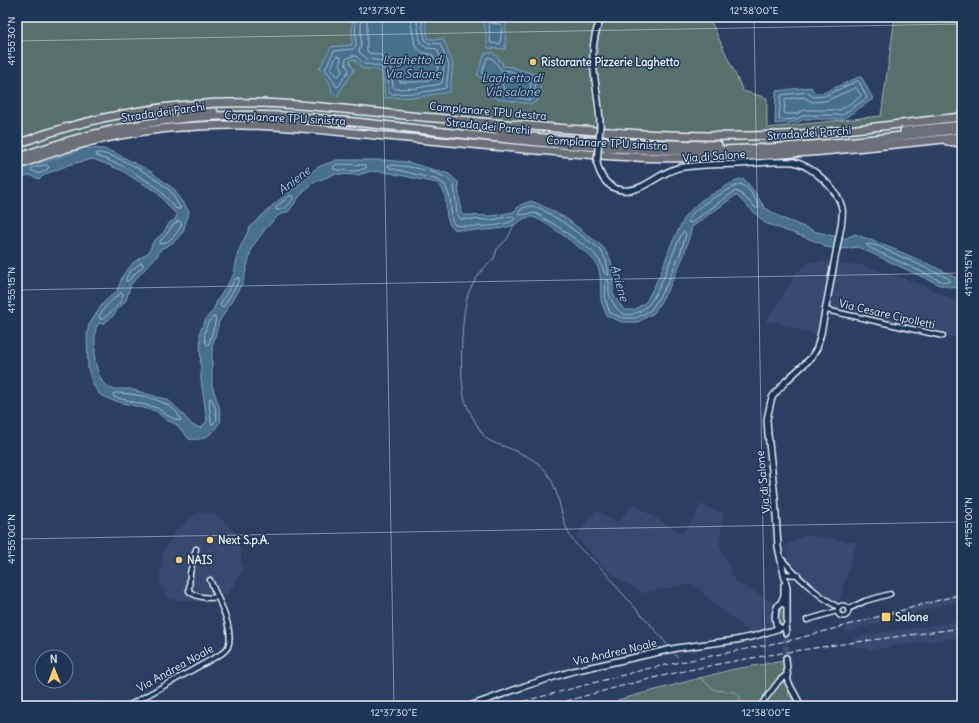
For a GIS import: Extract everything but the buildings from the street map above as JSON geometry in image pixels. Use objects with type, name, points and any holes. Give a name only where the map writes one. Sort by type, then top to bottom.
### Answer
[{"type":"highway","name":"Complanare TPU destra","points":[[17,144],[56,131],[94,121],[167,108],[236,103],[322,106],[442,118],[643,134],[690,136],[795,134],[962,116]]},
{"type":"highway","name":"Strada dei Parchi","points":[[17,153],[72,135],[100,133],[140,120],[199,112],[276,111],[356,117],[553,139],[720,145],[787,142],[962,124]]},
{"type":"highway","name":"Strada dei Parchi","points":[[17,158],[74,139],[100,133],[170,120],[244,115],[293,116],[331,119],[548,144],[617,149],[688,150],[748,148],[817,144],[962,130]]},
{"type":"highway","points":[[442,118],[470,123],[499,131],[538,135],[553,139]]},
{"type":"highway","points":[[213,125],[230,122],[310,121],[419,129]]},
{"type":"highway","name":"Complanare TPU sinistra","points":[[17,166],[100,133],[213,125],[269,126],[616,156],[760,156],[816,152],[962,137]]},
{"type":"highway","points":[[671,144],[795,134]]},
{"type":"highway","points":[[917,142],[945,141],[962,143]]},
{"type":"street","name":"Via di Salone","points":[[602,17],[594,35],[593,50],[594,77],[600,107],[597,163],[601,175],[612,187],[626,190],[638,188],[667,172],[677,169],[709,165],[784,162],[799,163],[814,171],[836,194],[842,206],[841,226],[835,262],[819,340],[813,355],[808,362],[786,381],[775,394],[768,412],[768,434],[780,557],[788,588],[787,623],[782,627]]},
{"type":"street","name":"Via Cesare Cipolletti","points":[[826,310],[944,336]]},
{"type":"street","points":[[196,549],[190,573],[189,591],[199,596],[212,598],[217,597]]},
{"type":"street","points":[[780,557],[822,598],[837,609],[840,615],[843,616],[848,613],[848,609],[866,601],[890,594]]},
{"type":"street","points":[[785,576],[792,571],[798,575]]},
{"type":"street","points":[[785,576],[792,577],[798,575]]},
{"type":"street","name":"Via di Salone","points":[[785,576],[784,594],[781,603],[777,607],[775,622],[777,626],[782,627],[786,633]]},
{"type":"street","name":"Via Andrea Noale","points":[[128,706],[226,650],[229,640],[228,628],[210,580]]},
{"type":"street","points":[[781,603],[785,604],[787,608]]},
{"type":"street","points":[[807,620],[837,609],[841,605],[844,605],[848,609]]},
{"type":"street","points":[[767,632],[775,622]]},
{"type":"street","name":"Via Andrea Noale","points":[[470,706],[574,671],[677,648],[736,640],[782,627]]},
{"type":"street","points":[[786,658],[789,684],[801,706]]},
{"type":"street","points":[[760,706],[779,681],[787,674]]},
{"type":"shaded area","points":[[715,17],[753,17],[751,22]]},
{"type":"shaded area","points":[[826,261],[840,264],[861,265],[921,284],[962,305],[962,339],[824,308],[817,335],[774,322],[765,323],[798,271],[810,262]]},
{"type":"shaded area","points":[[632,504],[682,533],[694,518],[700,504],[724,514],[719,542],[734,580],[775,604],[771,623],[766,629],[751,634],[692,584],[642,593],[610,573],[576,537],[596,510],[618,523]]},
{"type":"shaded area","points":[[198,512],[214,513],[235,532],[240,548],[243,570],[228,594],[208,604],[205,602],[168,599],[159,581],[164,550],[175,531]]},
{"type":"shaded area","points":[[805,535],[856,542],[840,599],[837,603],[826,598],[789,561],[784,546]]},
{"type":"shaded area","points":[[962,592],[962,600],[846,632],[845,624]]},
{"type":"shaded area","points":[[962,621],[962,637],[869,650],[860,647],[851,648],[850,641],[859,636]]},
{"type":"shaded area","points":[[83,700],[95,700],[120,706],[57,706]]},
{"type":"green space","points":[[17,17],[709,17],[743,91],[767,98],[767,128],[881,116],[895,17],[962,17],[962,139],[695,161],[255,128],[195,128],[118,139],[85,147],[17,168]]},
{"type":"green space","points":[[781,606],[785,607],[785,623],[782,625],[779,624],[777,618]]},
{"type":"green space","points":[[784,661],[789,695],[799,706],[619,706],[618,700],[734,669]]},
{"type":"water","name":"Laghetto di Via Salone","points":[[352,17],[425,17],[428,39],[443,39],[453,64],[450,92],[418,97],[385,98],[383,73],[374,69],[363,69],[354,59],[349,61],[354,70],[337,96],[332,94],[328,80],[319,69],[331,47],[352,45]]},
{"type":"water","name":"Laghetto di Via Salone","points":[[488,18],[503,20],[506,25],[505,49],[488,48],[484,22]]},
{"type":"water","name":"Laghetto di Via salone","points":[[485,53],[493,53],[499,58],[499,61],[503,62],[502,66],[512,67],[542,77],[538,100],[531,104],[498,99],[493,96],[494,86],[477,75]]},
{"type":"water","points":[[861,76],[873,99],[843,119],[804,119],[799,122],[775,124],[776,91],[811,87],[814,93],[823,93]]},
{"type":"water","points":[[85,148],[104,149],[150,171],[175,190],[189,211],[183,232],[174,242],[161,249],[157,256],[131,284],[126,300],[113,316],[103,324],[99,323],[96,328],[95,361],[98,373],[103,383],[111,389],[130,389],[168,400],[192,425],[201,428],[207,421],[201,380],[200,331],[234,274],[238,252],[250,227],[273,205],[318,167],[337,160],[384,160],[407,162],[449,174],[458,182],[461,213],[463,215],[492,216],[513,212],[520,205],[531,201],[541,205],[567,219],[603,247],[610,258],[613,270],[613,294],[624,310],[634,310],[646,302],[660,275],[671,245],[686,215],[700,201],[739,179],[745,180],[764,207],[782,218],[814,231],[844,239],[855,234],[896,250],[923,261],[962,281],[962,291],[957,288],[940,285],[858,247],[841,249],[825,247],[823,244],[765,223],[736,195],[692,227],[684,255],[669,288],[654,313],[638,322],[622,322],[607,316],[602,305],[600,294],[600,276],[596,263],[576,245],[538,219],[530,217],[514,225],[490,230],[453,229],[447,218],[446,200],[442,188],[437,183],[385,172],[371,171],[358,175],[335,174],[314,182],[300,196],[289,211],[279,215],[266,228],[252,247],[243,282],[219,322],[212,347],[212,386],[219,406],[221,421],[208,436],[200,439],[189,439],[176,424],[166,420],[156,411],[111,400],[99,394],[92,383],[88,368],[87,334],[89,325],[103,303],[117,291],[123,275],[133,263],[149,252],[153,242],[163,233],[170,222],[175,220],[177,214],[156,191],[121,170],[93,159],[71,164],[46,174],[39,179],[29,175],[17,180],[17,167],[27,164],[41,163]]},
{"type":"waterway","points":[[514,225],[508,238],[497,249],[494,259],[476,278],[466,301],[462,345],[462,378],[466,404],[478,427],[487,439],[529,457],[539,464],[549,475],[556,492],[566,528],[573,541],[606,573],[669,647]]},
{"type":"waterway","points":[[674,654],[678,657]]},
{"type":"waterway","points":[[699,677],[715,690],[735,692],[741,698],[740,706]]},
{"type":"tunnel","points":[[786,633],[786,658]]},
{"type":"railway","points":[[506,706],[646,669],[796,639],[962,594]]},
{"type":"railway","points":[[549,706],[642,681],[732,662],[830,646],[962,628]]},
{"type":"place","name":"Ristorante Pizzerie Laghetto","points":[[533,62]]},
{"type":"place","name":"Next S.p.A.","points":[[210,540]]},
{"type":"place","name":"NAIS","points":[[179,560]]},
{"type":"place","name":"Salone","points":[[886,617]]},
{"type":"water label","name":"Aniene","points":[[294,180]]},
{"type":"water label","name":"Aniene","points":[[620,283]]}]
